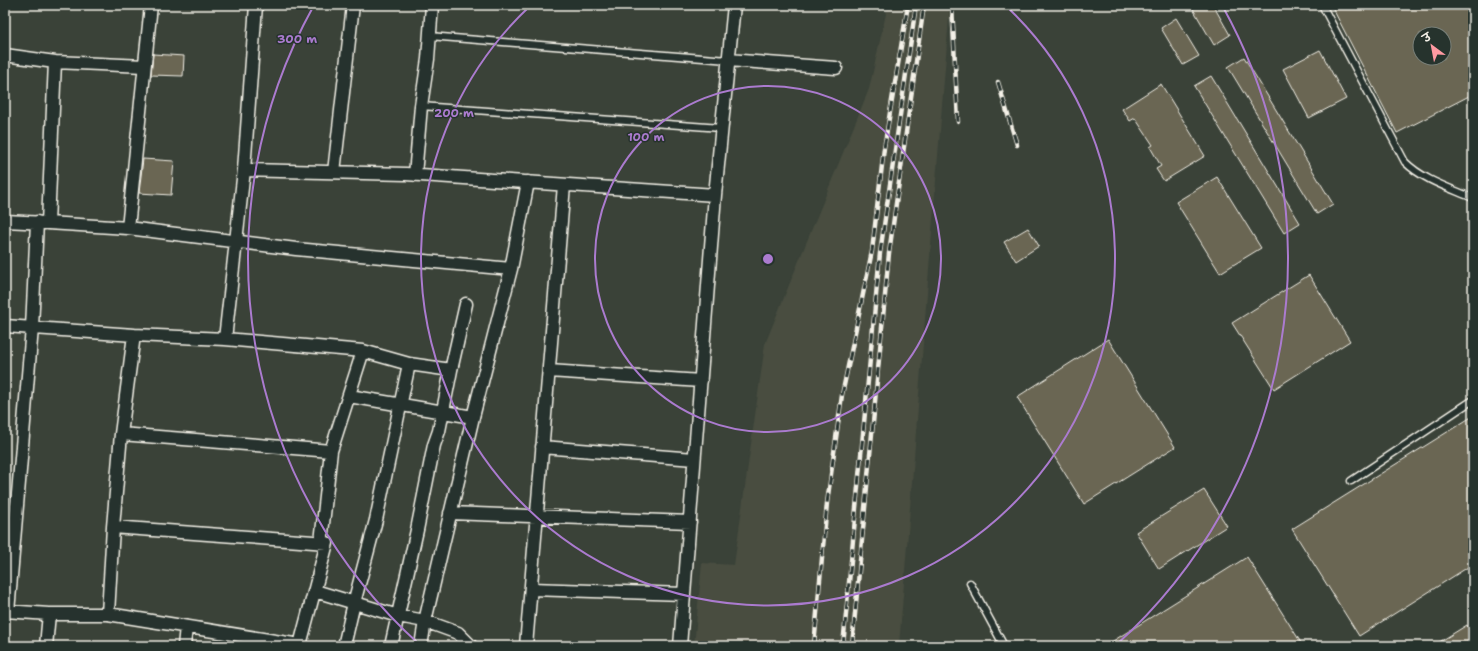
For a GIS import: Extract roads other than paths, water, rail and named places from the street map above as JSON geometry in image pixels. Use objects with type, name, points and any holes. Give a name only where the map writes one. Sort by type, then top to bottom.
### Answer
[{"type":"street","points":[[128,228],[151,5]]},
{"type":"street","points":[[225,338],[244,170],[256,5]]},
{"type":"street","points":[[334,172],[353,5]]},
{"type":"street","points":[[415,175],[421,106],[428,59],[432,5]]},
{"type":"street","points":[[680,646],[715,194],[734,5]]},
{"type":"street","points":[[5,55],[55,62],[144,66]]},
{"type":"street","points":[[728,60],[836,68]]},
{"type":"street","points":[[55,62],[7,612],[108,614],[290,645],[300,645],[327,543],[113,526]]},
{"type":"street","points":[[244,170],[415,175],[715,194]]},
{"type":"street","points":[[421,646],[425,621],[450,513],[511,269],[528,182]]},
{"type":"street","points":[[526,646],[564,184]]},
{"type":"street","points":[[5,221],[128,228],[296,249],[511,269]]},
{"type":"street","points":[[391,646],[466,304]]},
{"type":"street","points":[[5,326],[134,335],[225,338],[363,351],[409,364],[451,370]]},
{"type":"street","points":[[108,614],[113,526],[121,434],[134,335]]},
{"type":"street","points":[[321,542],[331,451],[363,351]]},
{"type":"street","points":[[344,646],[376,520],[409,364]]},
{"type":"street","points":[[549,371],[701,381]]},
{"type":"street","points":[[349,396],[401,404],[473,418]]},
{"type":"street","points":[[121,434],[331,451]]},
{"type":"street","points":[[542,447],[694,459]]},
{"type":"street","points":[[450,513],[690,522]]},
{"type":"street","points":[[530,590],[684,594]]},
{"type":"street","points":[[315,591],[398,616],[425,621],[471,646]]},
{"type":"street","points":[[46,646],[48,614]]},
{"type":"street","points":[[184,646],[186,627]]},
{"type":"lane","points":[[1322,5],[1405,162],[1421,175],[1473,198]]},
{"type":"lane","points":[[429,36],[728,60]]},
{"type":"lane","points":[[421,106],[721,128]]},
{"type":"lane","points":[[1351,481],[1473,400]]},
{"type":"lane","points":[[970,583],[1004,646]]},
{"type":"railway","points":[[814,646],[827,503],[842,395],[872,251],[884,148],[908,5]]},
{"type":"railway","points":[[843,646],[880,253],[916,5]]},
{"type":"railway","points":[[852,646],[889,253],[924,5]]},
{"type":"railway","points":[[952,5],[958,122]]},
{"type":"railway","points":[[998,82],[1017,145]]}]
